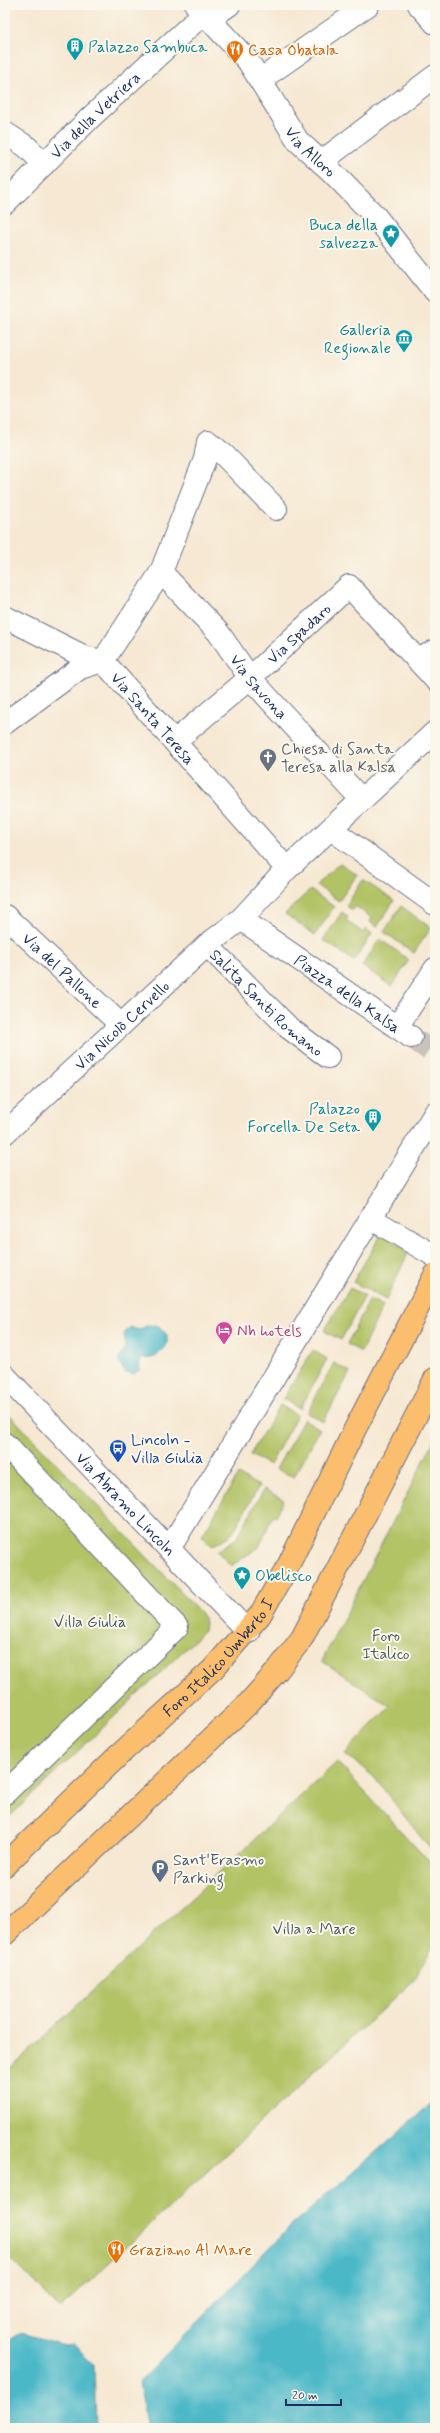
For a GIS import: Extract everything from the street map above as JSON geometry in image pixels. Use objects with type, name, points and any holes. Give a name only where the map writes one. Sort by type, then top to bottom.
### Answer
[{"type":"main road","name":"Foro Italico Umberto I","points":[[5,1865],[119,1755],[213,1669],[248,1632],[260,1615],[287,1568],[355,1428],[435,1275]]},
{"type":"main road","points":[[5,1934],[246,1706],[284,1662],[302,1638],[435,1379]]},
{"type":"street","name":"Via della Vetriera","points":[[5,203],[90,118],[203,12],[229,5]]},
{"type":"street","points":[[260,80],[368,5]]},
{"type":"street","points":[[419,5],[435,24]]},
{"type":"street","name":"Via Alloro","points":[[203,12],[248,61],[298,141],[321,162],[376,218],[435,292]]},
{"type":"street","points":[[321,162],[435,76]]},
{"type":"street","points":[[5,133],[27,147],[44,164]]},
{"type":"street","points":[[5,723],[80,668],[103,661],[161,572],[205,459],[208,442],[224,455],[276,509]]},
{"type":"street","name":"Via Savona","points":[[161,572],[218,632],[250,678],[361,799]]},
{"type":"street","name":"Via Spadaro","points":[[175,742],[250,678],[348,586],[426,656]]},
{"type":"street","points":[[5,617],[87,658],[103,661]]},
{"type":"street","points":[[426,656],[435,679]]},
{"type":"street","name":"Via Santa Teresa","points":[[103,661],[287,870]]},
{"type":"street","name":"Via Nicolò Cervello","points":[[5,1133],[207,945],[241,919],[287,870],[361,799],[435,732]]},
{"type":"street","points":[[331,829],[435,904]]},
{"type":"street","name":"Via del Pallone","points":[[5,916],[121,1025]]},
{"type":"street","name":"Piazza della Kalsa","points":[[241,919],[404,1032],[435,969]]},
{"type":"street","name":"Salita Santi Romano","points":[[207,945],[289,1028],[328,1057]]},
{"type":"street","points":[[169,1549],[435,1113]]},
{"type":"street","points":[[370,1218],[435,1256]]},
{"type":"street","name":"Via Abramo Lincoln","points":[[5,1376],[248,1632]]},
{"type":"street","points":[[5,1444],[177,1627],[5,1793]]},
{"type":"green space","points":[[340,863],[357,875],[339,901],[316,885]]},
{"type":"green space","points":[[363,880],[394,901],[377,927],[370,922],[372,918],[355,906],[352,910],[346,906]]},
{"type":"green space","points":[[310,890],[334,907],[315,935],[285,914]]},
{"type":"green space","points":[[401,906],[431,928],[414,953],[384,932]]},
{"type":"green space","points":[[342,912],[348,917],[346,920],[363,933],[366,929],[372,934],[354,961],[323,940]]},
{"type":"green space","points":[[380,939],[409,960],[392,986],[362,966]]},
{"type":"green space","points":[[382,1233],[409,1251],[386,1300],[353,1282]]},
{"type":"green space","points":[[350,1288],[365,1296],[341,1340],[324,1331]]},
{"type":"green space","points":[[370,1299],[383,1306],[361,1352],[347,1344]]},
{"type":"green space","points":[[313,1350],[327,1359],[300,1409],[283,1399]]},
{"type":"green space","points":[[334,1363],[350,1372],[323,1422],[307,1413]]},
{"type":"green space","points":[[280,1405],[297,1415],[270,1465],[250,1455]]},
{"type":"green space","name":"Villa Giulia","points":[[5,1410],[201,1613],[205,1622],[204,1631],[5,1821]]},
{"type":"green space","points":[[304,1419],[320,1429],[294,1477],[276,1469]]},
{"type":"green space","name":"Foro Italico","points":[[435,1439],[435,1855],[373,1776],[345,1754],[390,1706],[322,1661]]},
{"type":"green space","points":[[238,1475],[259,1486],[232,1534],[212,1546],[202,1536]]},
{"type":"green space","points":[[264,1489],[284,1500],[276,1516],[273,1515],[259,1547],[231,1566],[217,1551],[237,1538]]},
{"type":"green space","name":"Villa a Mare","points":[[337,1762],[435,1868],[435,1941],[415,1979],[60,2308],[5,2253],[5,2073]]},
{"type":"water","points":[[148,1325],[159,1326],[167,1335],[167,1345],[162,1352],[156,1356],[142,1358],[139,1364],[140,1370],[133,1374],[125,1373],[118,1360],[125,1348],[124,1334],[130,1327],[139,1330]]},
{"type":"water","points":[[435,2100],[435,2428],[148,2428],[139,2382],[288,2229]]},
{"type":"water","points":[[21,2333],[64,2345],[73,2344],[94,2364],[96,2428],[5,2428],[5,2343]]},
{"type":"tunnel","points":[[411,1037],[435,1054]]},
{"type":"place","name":"Palazzo Sambuca","points":[[75,61]]},
{"type":"place","name":"Casa Obatala","points":[[235,64]]},
{"type":"place","name":"Buca della salvezza","points":[[391,248]]},
{"type":"place","name":"Galleria Regionale","points":[[404,353]]},
{"type":"place","name":"Chiesa di Santa Teresa alla Kalsa","points":[[268,772]]},
{"type":"place","name":"Palazzo Forcella De Seta","points":[[373,1132]]},
{"type":"place","name":"Nh hotels","points":[[224,1345]]},
{"type":"place","name":"Lincoln - Villa Giulia","points":[[118,1463]]},
{"type":"place","name":"Obelisco","points":[[242,1590]]},
{"type":"place","name":"Sant'Erasmo Parking","points":[[160,1883]]},
{"type":"place","name":"Graziano Al Mare","points":[[116,2264]]}]
